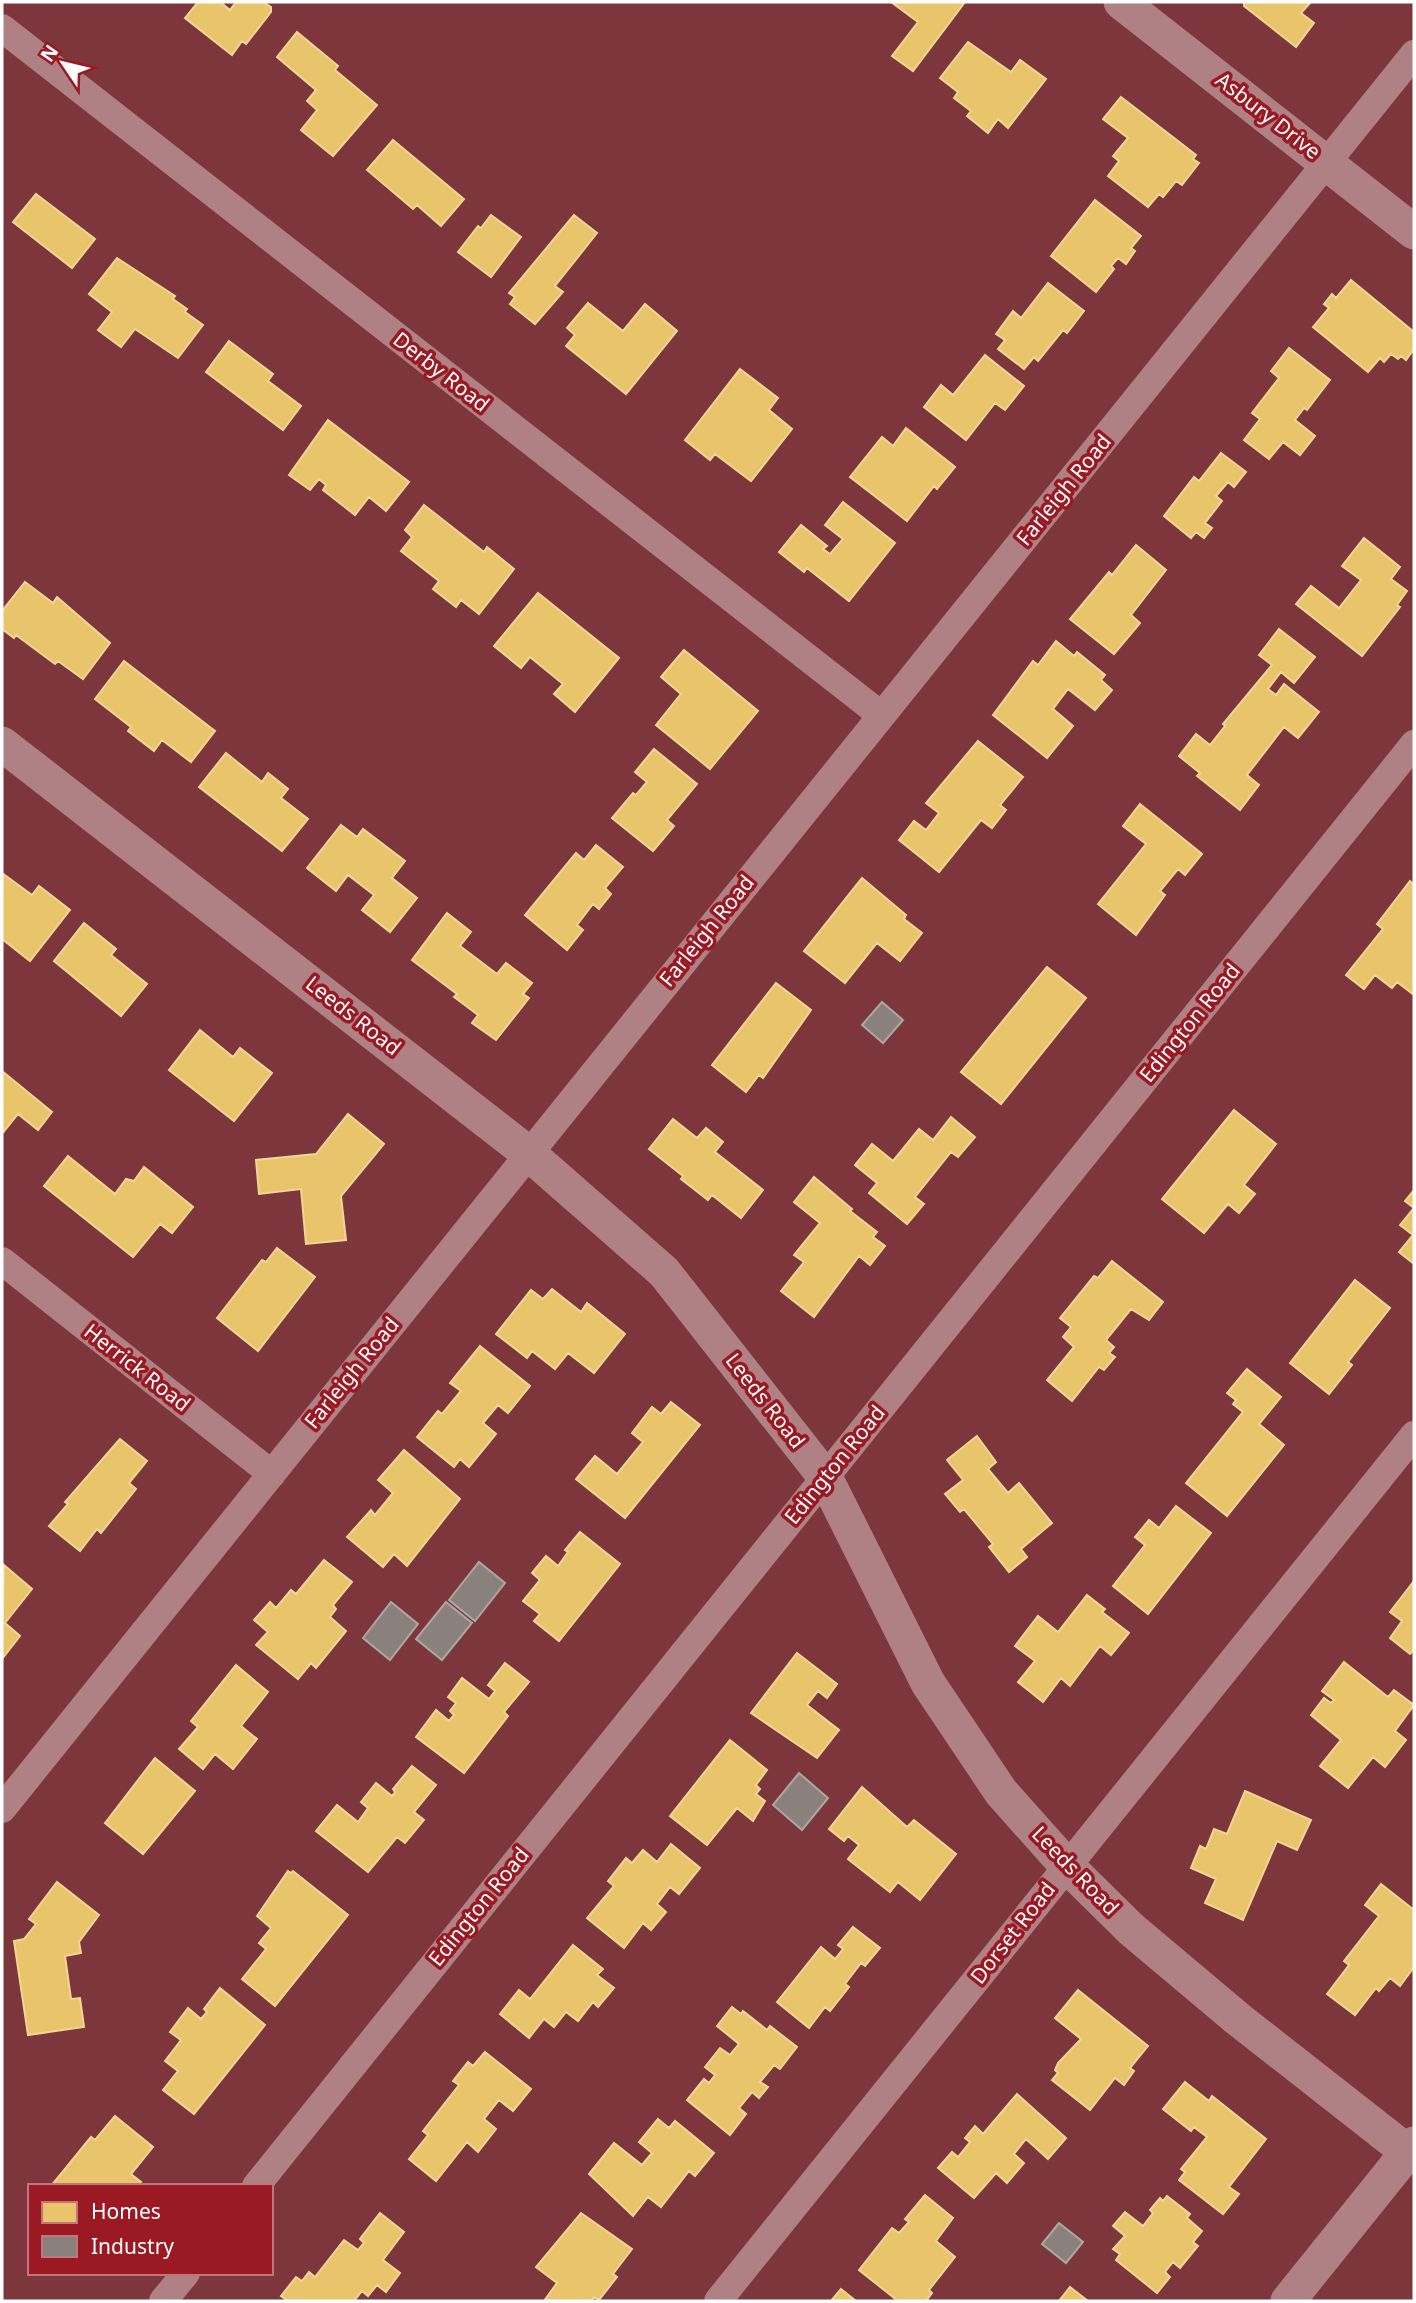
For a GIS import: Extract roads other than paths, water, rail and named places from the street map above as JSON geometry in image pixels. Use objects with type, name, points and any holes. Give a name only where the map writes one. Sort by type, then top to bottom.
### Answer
[{"type":"street","name":"Asbury Drive","points":[[1121,2],[1414,232]]},
{"type":"street","name":"Derby Road","points":[[2,28],[881,715]]},
{"type":"street","name":"Farleigh Road","points":[[2,1809],[1414,54]]},
{"type":"street","name":"Leeds Road","points":[[2,744],[528,1153],[664,1272],[825,1477],[928,1683],[1001,1792],[1066,1865],[1131,1929],[1227,2010],[1412,2151]]},
{"type":"street","name":"Edington Road","points":[[258,2184],[1414,744]]},
{"type":"street","name":"Herrick Road","points":[[2,1261],[272,1474]]},
{"type":"street","name":"Dorset Road","points":[[718,2301],[1414,1435]]},
{"type":"street","points":[[1288,2301],[1412,2151]]},
{"type":"street","points":[[163,2301],[184,2275]]}]
